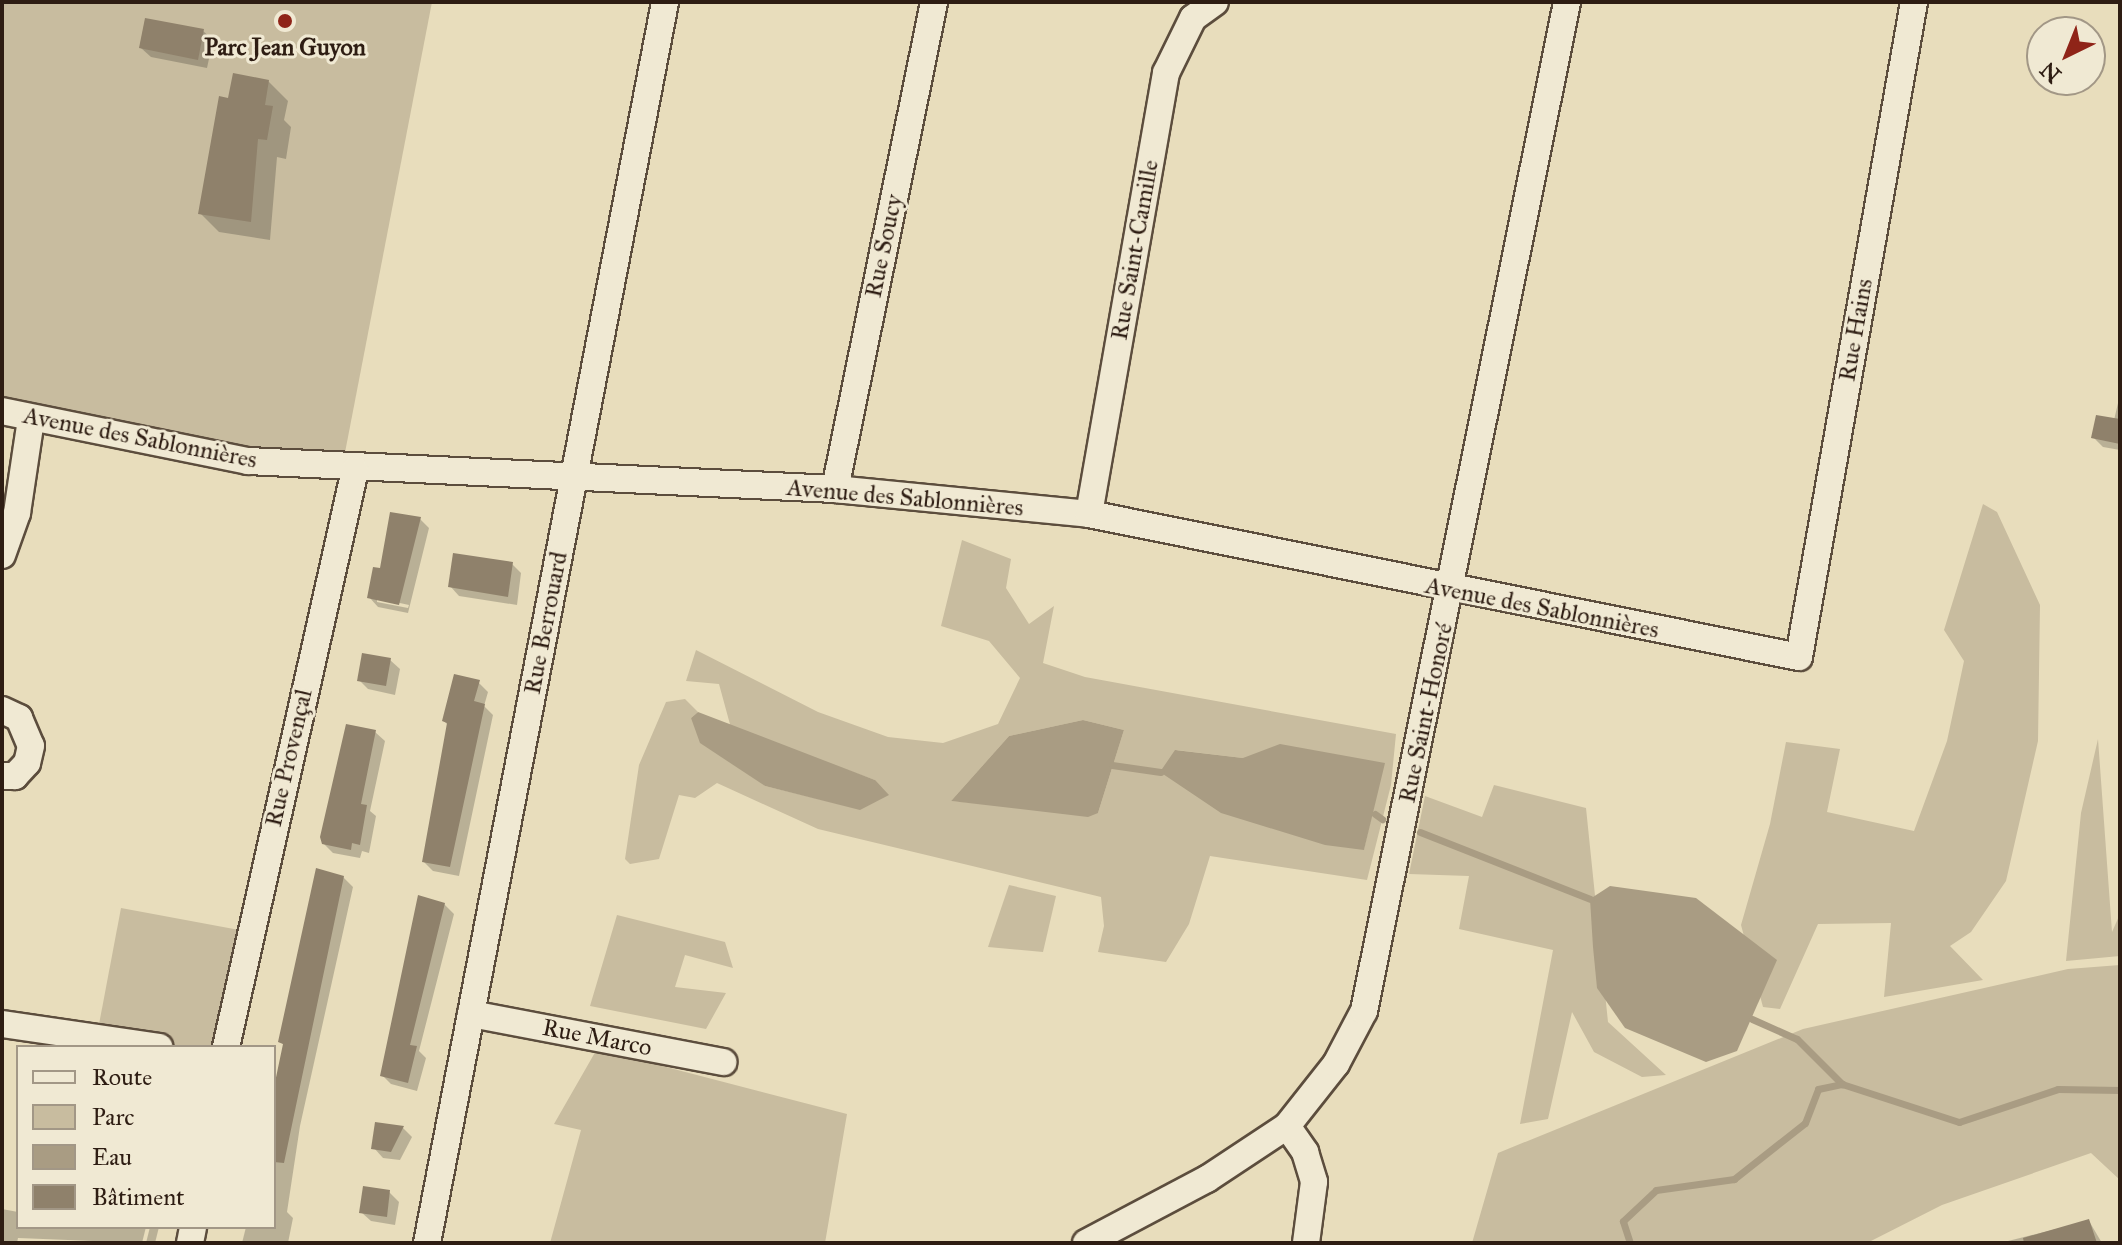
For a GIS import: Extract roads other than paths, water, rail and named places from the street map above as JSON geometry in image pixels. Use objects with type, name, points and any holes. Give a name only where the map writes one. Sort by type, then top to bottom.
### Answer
[{"type":"street","name":"Rue Berrouard","points":[[427,1243],[665,2]]},
{"type":"street","name":"Rue Soucy","points":[[835,489],[934,2]]},
{"type":"street","name":"Rue Saint-Camille","points":[[1089,514],[1166,73],[1193,18],[1215,2]]},
{"type":"street","name":"Rue Saint-Honoré","points":[[1086,1243],[1207,1179],[1287,1126],[1336,1064],[1364,1011],[1451,591],[1567,2]]},
{"type":"street","name":"Rue Hains","points":[[1799,657],[1914,2]]},
{"type":"street","name":"Avenue des Sablonnières","points":[[2,411],[248,461],[355,470],[835,489],[1089,514],[1451,591],[1799,657]]},
{"type":"street","points":[[2,555],[17,513],[31,419]]},
{"type":"street","name":"Rue Provençal","points":[[226,1045],[355,470]]},
{"type":"street","points":[[2,710],[19,718],[31,746],[27,763],[15,776],[2,776]]},
{"type":"street","name":"Rue Marco","points":[[471,1014],[723,1062]]},
{"type":"street","points":[[2,1024],[145,1045]]},
{"type":"street","points":[[1287,1126],[1305,1152],[1314,1182],[1306,1243]]},
{"type":"water","points":[[698,712],[875,780],[889,795],[860,810],[765,786],[700,743],[691,718]]},
{"type":"water","points":[[1083,720],[1124,730],[1098,813],[1088,817],[951,801],[1009,736]]},
{"type":"water","points":[[1280,744],[1385,763],[1364,850],[1325,845],[1221,813],[1160,772],[1175,750],[1243,758]]},
{"type":"water","points":[[1610,886],[1696,898],[1777,960],[1737,1051],[1706,1062],[1625,1028],[1597,988],[1590,899]]},
{"type":"waterway","points":[[1112,765],[1160,772]]},
{"type":"waterway","points":[[1375,814],[1382,819]]},
{"type":"waterway","points":[[1420,832],[1590,899]]},
{"type":"waterway","points":[[1752,1019],[1797,1039],[1842,1084]]},
{"type":"waterway","points":[[1630,1243],[1623,1221],[1656,1190],[1734,1179],[1805,1123],[1818,1089],[1842,1084],[1959,1122],[2058,1089],[2120,1090]]},
{"type":"place","name":"Parc Jean Guyon","points":[[285,21]]}]
